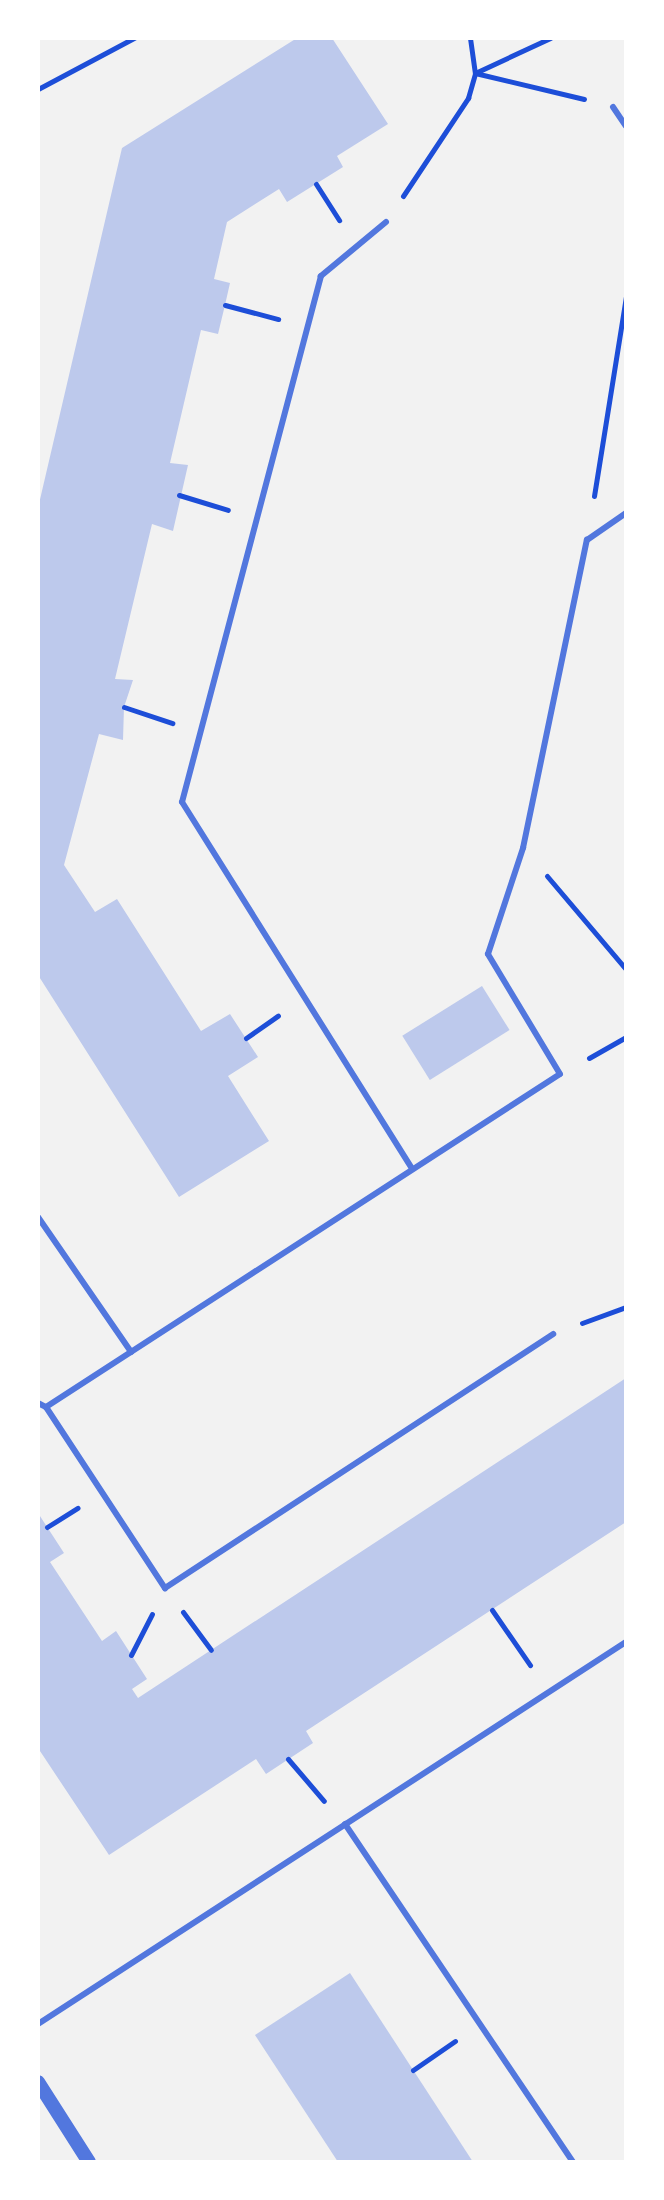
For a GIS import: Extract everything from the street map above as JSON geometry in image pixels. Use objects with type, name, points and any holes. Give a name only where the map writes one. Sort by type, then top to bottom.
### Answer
[{"type":"street","points":[[38,2082],[89,2162]]},
{"type":"lane","points":[[613,107],[626,126]]},
{"type":"lane","points":[[386,222],[321,276],[182,802],[412,1168]]},
{"type":"lane","points":[[46,1407],[560,1074],[488,954],[523,848],[587,540],[626,513]]},
{"type":"lane","points":[[38,1217],[131,1352]]},
{"type":"lane","points":[[38,1403],[46,1407],[165,1588],[553,1334]]},
{"type":"lane","points":[[38,2024],[626,1642]]},
{"type":"lane","points":[[345,1824],[573,2162]]},
{"type":"path","points":[[38,89],[134,38]]},
{"type":"path","points":[[386,222],[468,98],[475,73],[470,38]]},
{"type":"path","points":[[475,73],[550,38]]},
{"type":"path","points":[[475,73],[613,107]]},
{"type":"path","points":[[316,184],[357,247]]},
{"type":"path","points":[[587,540],[626,296]]},
{"type":"path","points":[[225,305],[308,326]]},
{"type":"path","points":[[179,495],[257,519]]},
{"type":"path","points":[[124,707],[201,733]]},
{"type":"path","points":[[523,848],[626,969]]},
{"type":"path","points":[[560,1074],[626,1037]]},
{"type":"path","points":[[553,1334],[626,1307]]},
{"type":"path","points":[[131,1655],[165,1588],[211,1650]]},
{"type":"path","points":[[492,1610],[548,1692]]},
{"type":"path","points":[[288,1759],[345,1824]]},
{"type":"path","points":[[413,2070],[480,2024]]},
{"type":"building","points":[[297,38],[332,38],[388,124],[337,156],[343,167],[287,202],[279,189],[227,222],[214,279],[230,283],[225,305],[218,334],[201,330],[170,463],[188,465],[173,531],[152,524],[115,679],[133,680],[124,707],[123,740],[99,734],[64,865],[95,912],[117,899],[201,1031],[230,1014],[258,1057],[228,1076],[269,1141],[179,1197],[38,975],[38,508],[122,148]]},
{"type":"building","points":[[482,986],[510,1030],[430,1080],[402,1036]]},
{"type":"building","points":[[626,1378],[626,1522],[306,1731],[313,1743],[266,1774],[256,1759],[109,1855],[38,1748],[38,1513],[64,1553],[50,1562],[102,1641],[116,1631],[147,1679],[132,1689],[138,1698]]},
{"type":"building","points":[[350,1973],[473,2162],[338,2162],[255,2035]]}]
